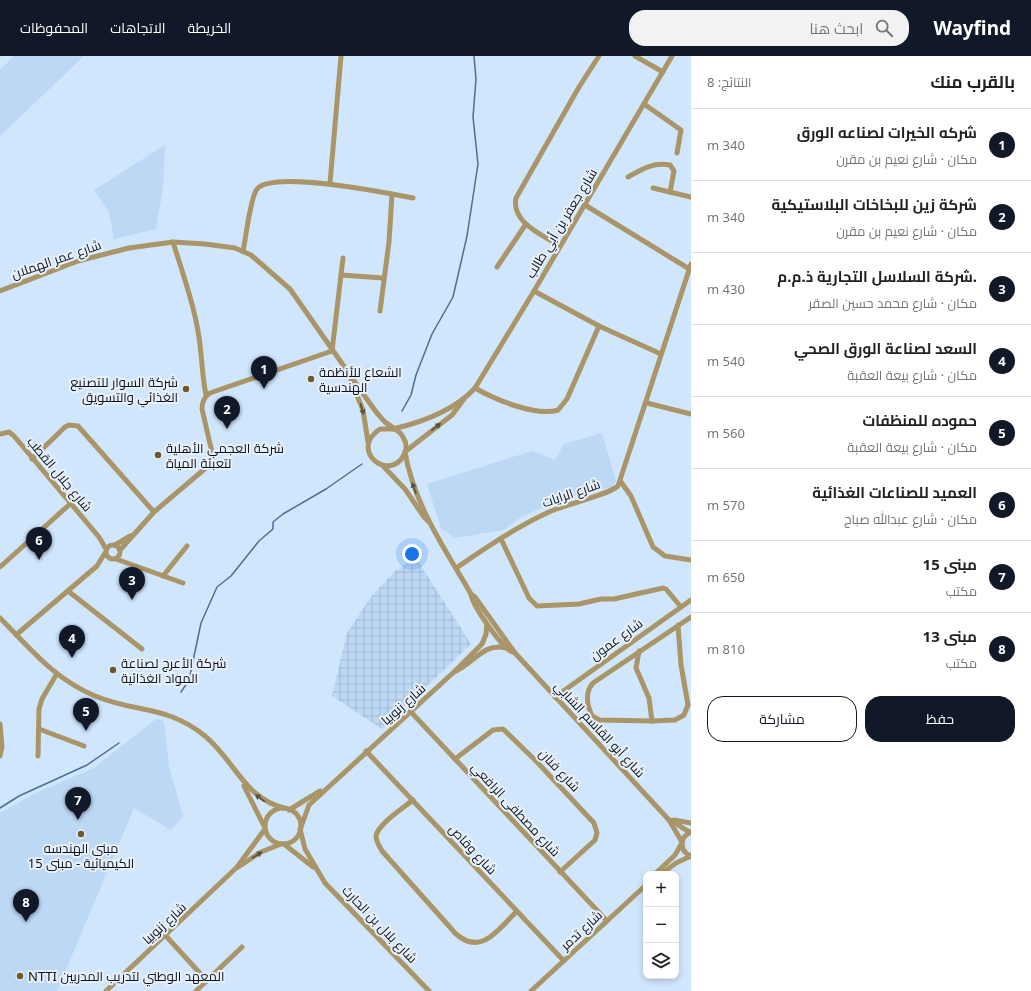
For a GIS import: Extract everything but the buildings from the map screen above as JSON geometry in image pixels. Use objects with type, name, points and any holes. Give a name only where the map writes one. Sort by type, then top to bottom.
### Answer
[{"type":"street","points":[[330,183],[341,56]]},
{"type":"street","points":[[560,246],[526,224],[517,213],[515,204],[516,198],[579,87],[599,56]]},
{"type":"street","points":[[635,56],[663,72]]},
{"type":"street","name":"شارع جعفر بن أبي طالب","points":[[405,452],[452,415],[464,399],[475,388],[534,291],[672,56]]},
{"type":"street","points":[[644,104],[681,130],[676,153]]},
{"type":"street","points":[[628,177],[645,167],[661,164],[670,165],[674,171],[670,192]]},
{"type":"street","points":[[244,251],[253,198],[258,188],[273,182],[330,183],[413,198]]},
{"type":"street","points":[[652,188],[691,198]]},
{"type":"street","points":[[380,311],[383,278],[389,242],[392,194]]},
{"type":"street","points":[[585,205],[691,268],[661,354],[647,403],[636,430],[621,482],[631,496],[653,546],[665,556],[691,560]]},
{"type":"street","points":[[497,267],[526,224]]},
{"type":"street","points":[[97,566],[114,559],[132,535],[154,512],[214,461],[202,409],[202,404],[206,395],[201,374],[199,338],[194,310],[173,242]]},
{"type":"street","name":"شارع عمر الهملان","points":[[0,291],[103,253],[152,244],[173,242],[205,244],[235,248],[244,251],[252,255],[290,289],[348,374],[378,414],[393,429]]},
{"type":"street","points":[[206,395],[332,351],[343,258]]},
{"type":"street","points":[[342,275],[383,278]]},
{"type":"street","points":[[534,291],[599,326],[661,354]]},
{"type":"street","points":[[475,388],[492,398],[509,404],[546,413],[558,410],[567,399],[599,326]]},
{"type":"street","name":"شارع عمر الهملان","points":[[348,374],[362,410],[368,445]]},
{"type":"street","name":"شارع جعفر بن أبي طالب","points":[[393,429],[430,418],[464,399]]},
{"type":"street","points":[[647,403],[691,414]]},
{"type":"street","points":[[32,459],[65,427],[69,425],[78,426],[154,512]]},
{"type":"street","points":[[386,428],[393,429],[404,438],[405,452],[397,463],[383,466],[373,460],[370,456],[368,445],[374,433],[386,428]]},
{"type":"street","name":"شارع جلال القطب","points":[[0,434],[6,432],[11,433],[99,537],[106,551],[114,559]]},
{"type":"street","name":"شارع أبو القاسم الشابي","points":[[405,452],[413,485],[430,522],[472,594],[515,653],[669,820],[682,843],[684,850],[691,856]]},
{"type":"street","name":"شارع أبو القاسم الشابي","points":[[383,466],[405,489],[424,517],[430,522]]},
{"type":"street","name":"شارع الرايات","points":[[456,568],[530,520],[551,511],[611,491],[621,482]]},
{"type":"street","points":[[0,567],[70,504]]},
{"type":"street","points":[[16,635],[97,566],[106,551],[113,545],[132,535]]},
{"type":"street","name":"شارع جلال القطب","points":[[99,537],[113,545],[120,552]]},
{"type":"street","points":[[501,539],[529,598],[534,604],[541,606],[579,604],[601,599],[614,599],[662,588],[666,589],[680,607]]},
{"type":"street","points":[[164,576],[187,546]]},
{"type":"street","points":[[120,552],[132,564]]},
{"type":"street","points":[[114,559],[184,583]]},
{"type":"street","points":[[68,591],[142,649]]},
{"type":"street","name":"شارع أبو القاسم الشابي","points":[[472,594],[473,600],[487,624],[506,648],[515,653]]},
{"type":"street","name":"شارع عمون","points":[[555,697],[691,600]]},
{"type":"street","points":[[678,625],[681,665],[688,710],[684,715],[675,720],[652,721],[600,720],[592,716],[588,702],[590,687],[593,683],[639,651],[678,625],[691,617]]},
{"type":"street","points":[[0,618],[56,675],[68,683],[101,698],[162,712],[185,722],[216,746],[241,780],[269,838],[283,844],[296,838],[301,828],[298,816],[287,809],[273,805],[259,797],[241,780]]},
{"type":"street","name":"شارع زنوبيا","points":[[301,828],[309,805],[366,751],[455,671],[482,644],[486,634],[487,624]]},
{"type":"street","name":"شارع زنوبيا","points":[[455,671],[466,666],[486,649],[496,646],[506,648]]},
{"type":"street","points":[[639,651],[636,668],[649,698],[652,721]]},
{"type":"street","points":[[38,756],[40,709],[42,699],[56,675]]},
{"type":"street","name":"شارع مصطفى الرافعي","points":[[410,711],[607,921]]},
{"type":"street","points":[[0,724],[2,747],[0,756]]},
{"type":"street","points":[[39,729],[84,746]]},
{"type":"street","name":"شارع فنان","points":[[455,760],[493,730],[503,729],[537,762],[594,823],[596,828],[597,836],[595,840],[560,872]]},
{"type":"street","name":"شارع وقاص","points":[[366,751],[516,912],[564,961]]},
{"type":"street","name":"شارع زنوبيا","points":[[287,809],[330,785]]},
{"type":"street","points":[[413,800],[382,825],[376,836],[377,842],[382,851],[456,934],[464,941],[473,944],[480,943],[489,939],[516,912]]},
{"type":"street","points":[[265,828],[268,815],[278,809],[287,809]]},
{"type":"street","points":[[669,820],[691,823]]},
{"type":"street","name":"شارع أبو القاسم الشابي","points":[[669,820],[691,832]]},
{"type":"street","name":"شارع زنوبيا","points":[[106,991],[166,936],[235,869],[265,828]]},
{"type":"street","name":"شارع بلال بن الحارث","points":[[301,828],[305,850],[316,870],[332,890],[429,991]]},
{"type":"street","points":[[658,871],[675,855],[685,836],[691,832]]},
{"type":"street","name":"شارع زنوبيا","points":[[235,869],[261,852],[283,844]]},
{"type":"street","name":"شارع بلال بن الحارث","points":[[283,844],[316,870]]},
{"type":"street","points":[[296,853],[305,850]]},
{"type":"street","points":[[665,871],[676,862],[691,856]]},
{"type":"street","name":"شارع تدمر","points":[[535,990],[643,888]]},
{"type":"street","points":[[166,936],[207,981]]},
{"type":"street","points":[[196,991],[242,947]]},
{"type":"shaded area","points":[[14,56],[84,56],[0,136],[0,70]]},
{"type":"shaded area","points":[[165,145],[163,188],[156,229],[114,239],[109,212],[94,190]]},
{"type":"shaded area","points":[[602,433],[616,481],[611,487],[562,499],[521,517],[504,530],[454,538],[441,528],[427,484],[532,451],[555,460],[564,444]]},
{"type":"shaded area","points":[[416,558],[471,644],[382,729],[332,696],[347,633],[370,598],[395,571]]},
{"type":"shaded area","points":[[156,719],[164,721],[169,766],[183,816],[171,830],[134,808],[57,991],[0,991],[0,813],[36,793],[94,768]]},
{"type":"waterway","points":[[402,411],[411,395],[416,375],[432,334],[453,297],[467,236],[478,164],[473,117],[476,79],[474,56]]},
{"type":"waterway","points":[[181,692],[189,680],[201,623],[217,587],[231,576],[259,541],[273,529],[273,522],[283,514],[326,489],[362,464]]},
{"type":"waterway","points":[[0,808],[19,796],[87,765],[119,743]]},
{"type":"place","name":"الشعاع للأنظمة الهندسية","points":[[311,379]]},
{"type":"place","name":"شركة السوار للتصنيع الغذائي والتسويق","points":[[186,389]]},
{"type":"place","name":"شركه الخيرات لصناعه الورق","points":[[264,389]]},
{"type":"place","name":"شركة زين للبخاخات البلاستيكية","points":[[227,429]]},
{"type":"place","name":"شركة العجمي الأهلية لتعبئة المياة","points":[[158,455]]},
{"type":"place","name":"العميد للصناعات الغذائية","points":[[39,560]]},
{"type":"place","name":".شركة السلاسل التجارية ذ.م.م","points":[[132,600]]},
{"type":"place","name":"السعد لصناعة الورق الصحي","points":[[72,658]]},
{"type":"place","name":"شركة الأعرج لصناعة المواد الغذائية","points":[[113,670]]},
{"type":"place","name":"حموده للمنظفات","points":[[86,731]]},
{"type":"place","name":"مبنى 15","points":[[78,820]]},
{"type":"place","name":"مبنى الهندسه الكيميائية - مبنى 15","points":[[81,834]]},
{"type":"place","name":"مبنى 13","points":[[26,922]]},
{"type":"place","name":"NTTI المعهد الوطني لتدريب المدربين","points":[[20,976]]}]
